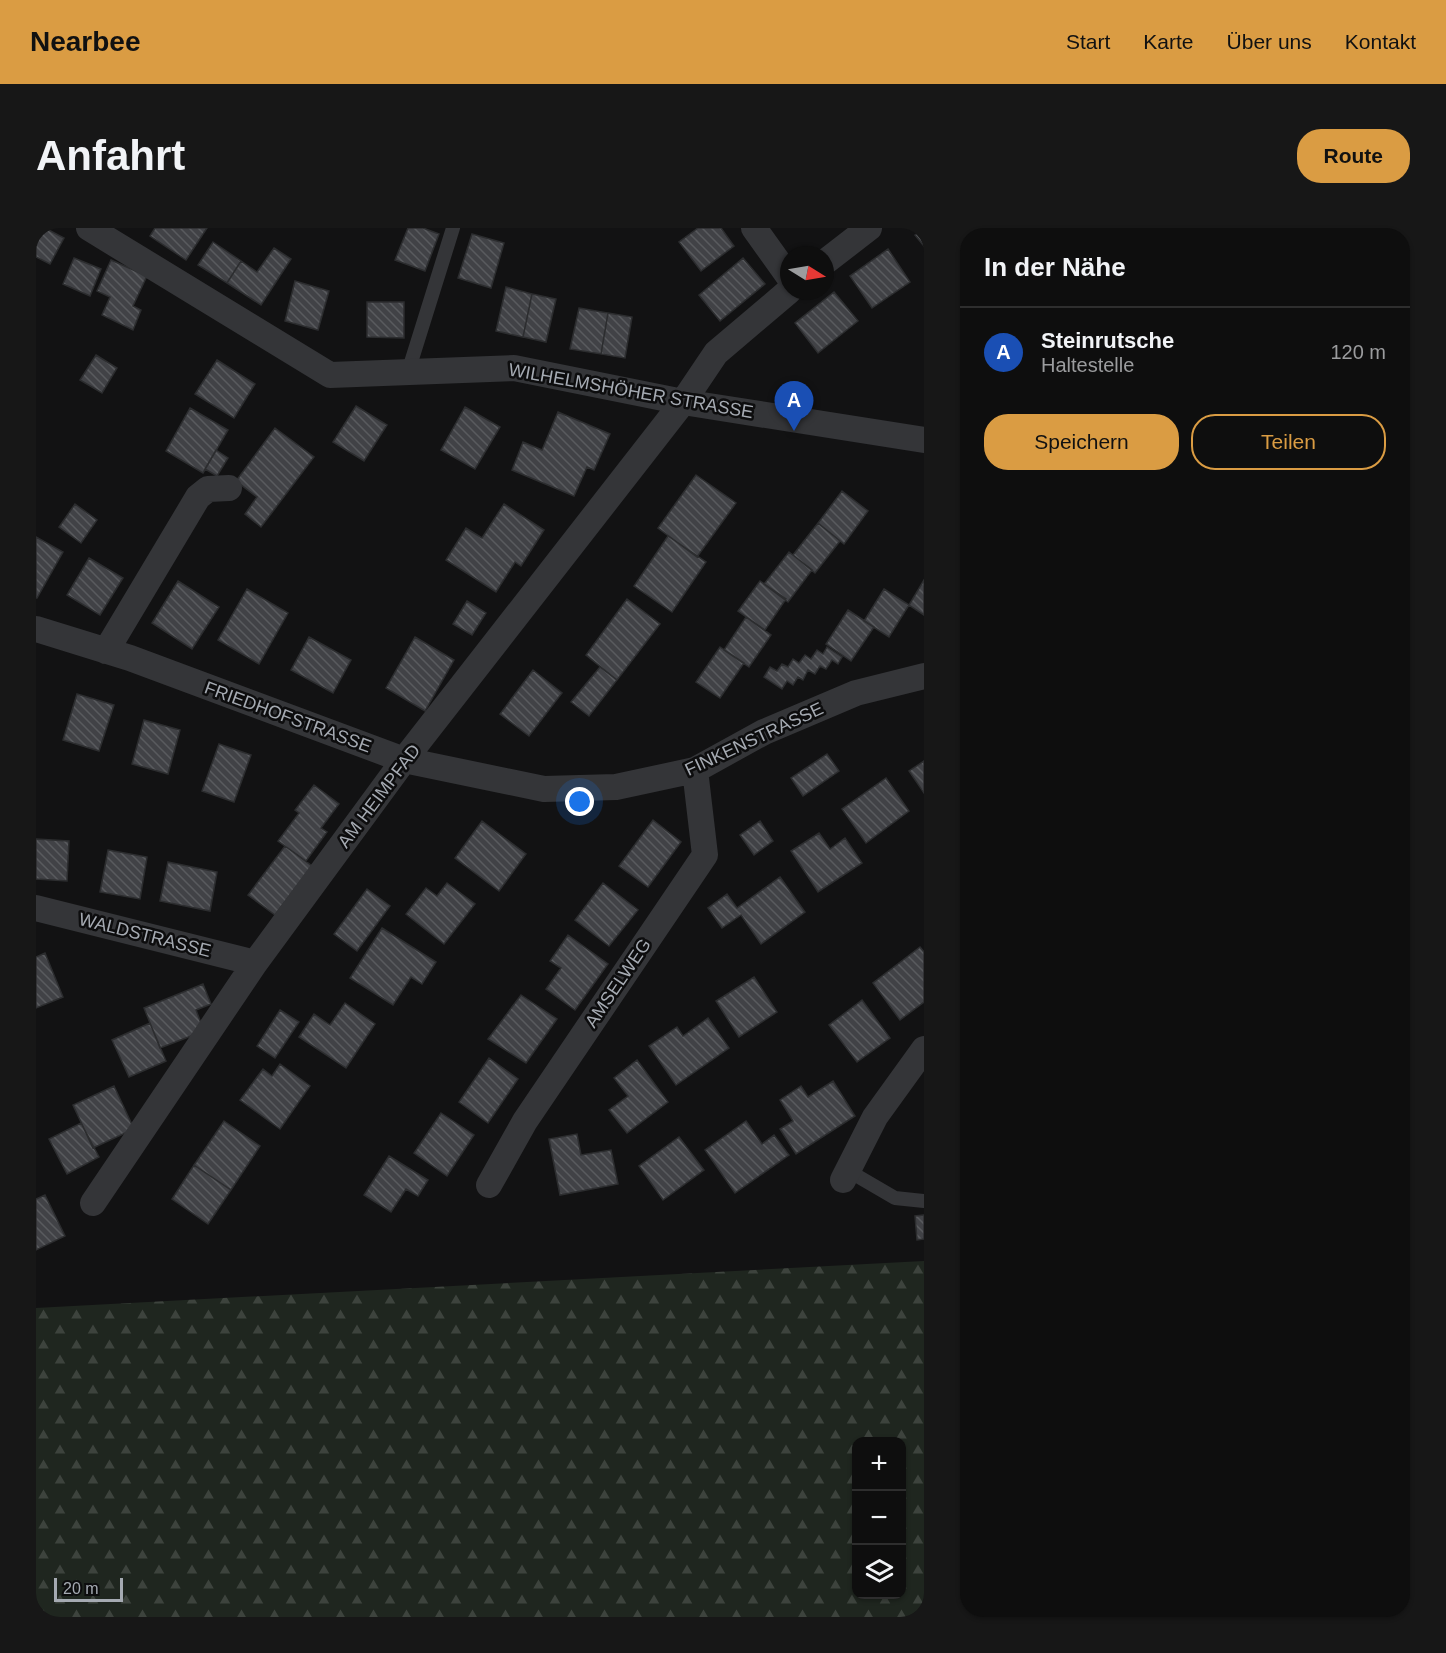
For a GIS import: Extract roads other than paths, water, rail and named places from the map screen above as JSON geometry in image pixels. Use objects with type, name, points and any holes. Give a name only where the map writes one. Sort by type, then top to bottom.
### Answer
[{"type":"street","name":"WILHELMSHÖHER STRASSE","points":[[89,228],[330,375],[514,368],[683,402],[924,440]]},
{"type":"street","points":[[754,228],[780,264]]},
{"type":"street","points":[[834,255],[869,228]]},
{"type":"street","name":"AM HEIMPFAD","points":[[93,1203],[255,963],[404,760],[683,402],[716,353],[780,299]]},
{"type":"street","points":[[106,651],[198,497],[208,489],[229,488]]},
{"type":"street","name":"FRIEDHOFSTRASSE","points":[[36,629],[106,651],[404,760],[544,789]]},
{"type":"street","name":"FINKENSTRASSE","points":[[544,789],[616,787],[695,770],[764,732],[856,693],[924,676]]},
{"type":"street","name":"AMSELWEG","points":[[489,1185],[525,1121],[705,855],[695,770]]},
{"type":"street","name":"WALDSTRASSE","points":[[36,908],[255,963]]},
{"type":"street","points":[[845,1175],[875,1117],[924,1049]]},
{"type":"lane","points":[[408,372],[453,228]]},
{"type":"lane","points":[[845,1175],[896,1198],[924,1201]]},
{"type":"place","name":"Steinrutsche","points":[[794,431]]}]
